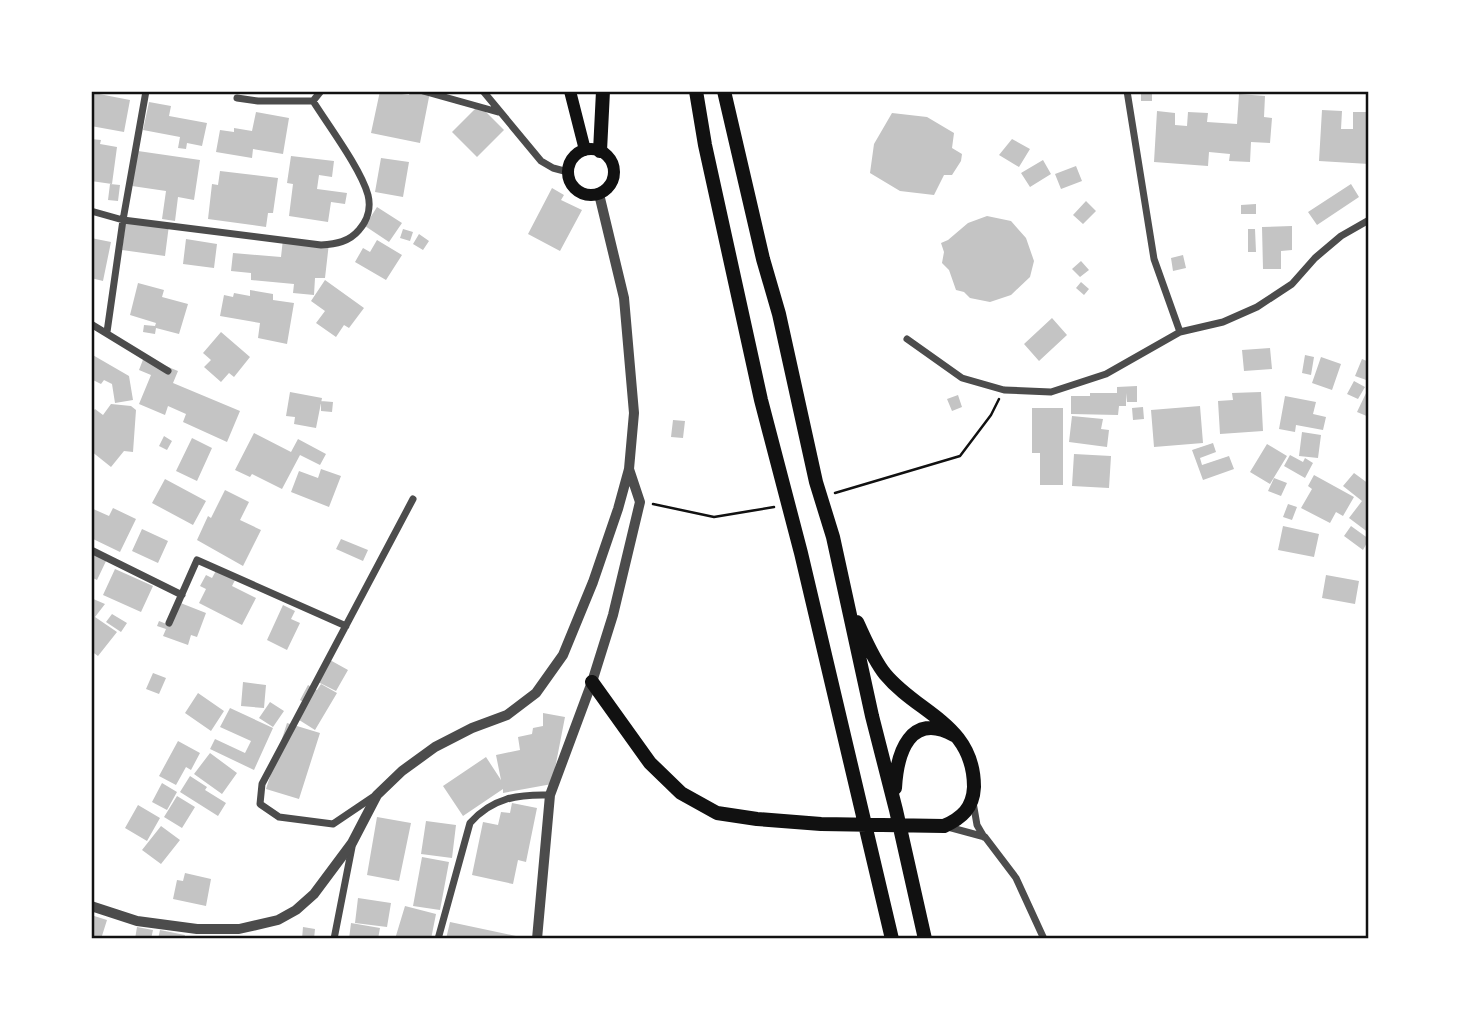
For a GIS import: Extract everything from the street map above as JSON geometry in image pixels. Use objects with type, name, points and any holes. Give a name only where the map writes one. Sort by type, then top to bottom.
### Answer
[{"type":"highway","points":[[600,151],[604,91]]},
{"type":"highway","points":[[696,91],[705,145],[761,400],[892,939]]},
{"type":"highway","points":[[724,91],[897,810],[925,939]]},
{"type":"highway","points":[[592,681],[650,763],[681,793],[717,813],[821,824],[944,825],[962,817],[973,799],[973,771],[962,743],[953,730],[903,692],[886,674],[844,597]]},
{"type":"highway","points":[[897,810],[897,764],[903,745],[914,733],[931,729],[944,730],[962,743]]},
{"type":"main road","points":[[570,91],[585,150]]},
{"type":"main road","points":[[585,150],[600,151],[611,162],[614,177],[611,184],[599,194],[591,195],[578,191],[572,186],[568,172],[573,158],[585,150]]},
{"type":"street","points":[[107,332],[123,219],[146,91]]},
{"type":"street","points":[[313,101],[321,91]]},
{"type":"street","points":[[423,91],[499,112]]},
{"type":"street","points":[[482,91],[541,161],[553,169],[568,172]]},
{"type":"street","points":[[1127,91],[1154,259],[1180,332]]},
{"type":"street","points":[[237,98],[258,101],[313,101]]},
{"type":"street","points":[[91,211],[123,219],[321,245],[346,241],[363,226],[368,216],[368,195],[358,173],[313,101]]},
{"type":"street","points":[[413,499],[262,784],[260,804],[279,817],[333,824],[377,795],[402,771],[435,747],[472,728],[507,715],[536,693],[563,654],[593,582],[629,469],[634,413],[624,298],[599,194]]},
{"type":"street","points":[[907,339],[962,378],[1004,390],[1051,392],[1106,374],[1180,332],[1223,322],[1258,307],[1292,284],[1341,236],[1369,220]]},
{"type":"street","points":[[91,324],[169,371]]},
{"type":"street","points":[[537,939],[550,795],[613,615],[640,502],[629,469]]},
{"type":"street","points":[[91,550],[182,594]]},
{"type":"street","points":[[169,623],[197,560],[346,626]]},
{"type":"street","points":[[91,906],[137,921],[237,934],[278,919],[296,910],[314,894],[352,843],[377,795]]},
{"type":"street","points":[[438,939],[470,823],[476,816],[509,796],[550,795]]},
{"type":"street","points":[[973,799],[974,816],[985,837],[1016,878],[1044,939]]},
{"type":"street","points":[[944,825],[985,837]]},
{"type":"street","points":[[334,939],[352,843]]},
{"type":"path","points":[[837,492],[960,456],[991,415],[1004,390]]},
{"type":"path","points":[[640,502],[714,517],[757,510]]},
{"type":"building","points":[[91,91],[130,100],[124,132],[91,126]]},
{"type":"building","points":[[380,91],[409,95],[410,91],[430,92],[420,143],[371,133]]},
{"type":"building","points":[[1141,91],[1152,91],[1152,101],[1141,101]]},
{"type":"building","points":[[1239,94],[1265,96],[1264,117],[1272,118],[1270,143],[1251,142],[1250,162],[1229,161],[1230,154],[1209,152],[1208,166],[1154,162],[1157,111],[1175,113],[1175,125],[1187,126],[1188,112],[1208,113],[1207,122],[1237,124]]},
{"type":"building","points":[[149,102],[171,106],[169,116],[207,123],[202,146],[187,143],[186,149],[178,148],[180,137],[143,130]]},
{"type":"building","points":[[479,105],[504,130],[477,157],[452,132]]},
{"type":"building","points":[[1322,110],[1342,111],[1341,129],[1353,129],[1353,112],[1369,112],[1369,164],[1319,161]]},
{"type":"building","points":[[256,112],[289,118],[283,154],[253,149],[252,158],[216,152],[220,130],[234,132],[234,128],[252,131]]},
{"type":"building","points":[[892,113],[927,117],[954,133],[952,148],[962,154],[961,161],[952,175],[944,175],[934,195],[900,191],[870,173],[874,144]]},
{"type":"building","points":[[91,139],[101,140],[100,144],[117,147],[112,184],[91,181]]},
{"type":"building","points":[[1012,139],[1030,149],[1019,167],[999,155]]},
{"type":"building","points":[[138,151],[200,160],[194,200],[178,197],[175,221],[162,219],[166,191],[132,186]]},
{"type":"building","points":[[291,156],[334,161],[332,177],[319,175],[317,189],[347,193],[345,204],[331,202],[328,222],[289,216],[293,184],[287,183]]},
{"type":"building","points":[[381,158],[409,162],[403,197],[375,192]]},
{"type":"building","points":[[1043,160],[1051,174],[1030,187],[1021,173]]},
{"type":"building","points":[[1076,166],[1082,181],[1061,189],[1055,174]]},
{"type":"building","points":[[220,171],[278,178],[273,213],[268,213],[266,227],[208,219],[212,184],[218,185]]},
{"type":"building","points":[[110,184],[120,185],[118,201],[108,200]]},
{"type":"building","points":[[1351,184],[1359,197],[1317,225],[1308,212]]},
{"type":"building","points":[[552,188],[564,195],[561,200],[582,210],[560,251],[528,234]]},
{"type":"building","points":[[1086,201],[1096,211],[1083,224],[1073,215]]},
{"type":"building","points":[[1256,204],[1256,214],[1241,214],[1241,205]]},
{"type":"building","points":[[377,207],[402,223],[389,242],[365,226]]},
{"type":"building","points":[[987,216],[1011,221],[1026,238],[1034,261],[1030,277],[1011,295],[990,302],[970,298],[964,292],[956,290],[949,270],[942,263],[944,252],[941,243],[968,223]]},
{"type":"building","points":[[126,219],[169,225],[165,256],[122,250]]},
{"type":"building","points":[[1292,226],[1292,250],[1281,251],[1281,269],[1263,269],[1262,227]]},
{"type":"building","points":[[403,229],[413,232],[410,241],[400,238]]},
{"type":"building","points":[[1248,229],[1255,229],[1256,252],[1248,252]]},
{"type":"building","points":[[419,234],[429,241],[423,250],[413,244]]},
{"type":"building","points":[[91,238],[111,242],[103,281],[91,278]]},
{"type":"building","points":[[186,239],[217,244],[214,268],[183,264]]},
{"type":"building","points":[[283,239],[329,243],[325,278],[315,278],[314,295],[293,293],[294,284],[251,280],[251,273],[231,271],[233,253],[281,257]]},
{"type":"building","points":[[377,240],[402,255],[386,280],[355,262],[363,248],[370,252]]},
{"type":"building","points":[[1183,255],[1186,268],[1173,271],[1171,258]]},
{"type":"building","points":[[1081,261],[1089,270],[1080,277],[1072,269]]},
{"type":"building","points":[[325,280],[364,308],[349,328],[344,325],[336,337],[316,323],[325,311],[311,301]]},
{"type":"building","points":[[1081,282],[1089,289],[1084,295],[1076,288]]},
{"type":"building","points":[[138,283],[164,290],[162,297],[188,304],[179,334],[156,328],[155,334],[143,332],[144,325],[155,326],[156,323],[130,315]]},
{"type":"building","points":[[250,290],[273,294],[273,300],[294,303],[287,344],[258,338],[260,323],[220,316],[224,295],[233,297],[234,293],[250,296]]},
{"type":"building","points":[[1052,318],[1067,335],[1039,361],[1024,344]]},
{"type":"building","points":[[221,332],[250,357],[234,377],[229,373],[221,382],[204,367],[211,360],[203,353]]},
{"type":"building","points":[[1270,348],[1272,369],[1244,371],[1242,350]]},
{"type":"building","points":[[91,354],[129,376],[133,400],[115,403],[112,384],[104,380],[101,384],[91,379]]},
{"type":"building","points":[[1305,355],[1314,357],[1311,375],[1302,373]]},
{"type":"building","points":[[144,357],[178,371],[173,383],[240,411],[227,442],[183,422],[186,414],[168,406],[165,415],[139,404],[151,375],[139,370]]},
{"type":"building","points":[[1321,357],[1341,364],[1332,390],[1312,383]]},
{"type":"building","points":[[1362,359],[1369,362],[1369,381],[1355,376]]},
{"type":"building","points":[[1354,381],[1365,387],[1358,399],[1347,394]]},
{"type":"building","points":[[1137,386],[1137,402],[1127,402],[1126,393],[1126,406],[1119,406],[1118,415],[1071,414],[1071,396],[1117,393],[1117,387]]},
{"type":"building","points":[[1367,391],[1369,392],[1369,417],[1357,412]]},
{"type":"building","points":[[290,392],[322,398],[316,428],[294,424],[295,417],[286,416]]},
{"type":"building","points":[[1261,392],[1263,431],[1220,434],[1218,401],[1233,400],[1232,393]]},
{"type":"building","points":[[958,395],[962,407],[952,411],[947,399]]},
{"type":"building","points":[[1285,396],[1316,402],[1313,414],[1326,417],[1323,430],[1296,425],[1295,432],[1279,429]]},
{"type":"building","points":[[321,401],[333,402],[332,412],[321,411]]},
{"type":"building","points":[[111,404],[131,406],[136,410],[133,452],[124,451],[111,467],[91,451],[91,414],[95,409],[103,415]]},
{"type":"building","points":[[1200,406],[1203,443],[1154,447],[1151,410]]},
{"type":"building","points":[[1143,407],[1144,419],[1133,420],[1132,408]]},
{"type":"building","points":[[1032,408],[1063,408],[1063,485],[1040,485],[1040,453],[1032,453]]},
{"type":"building","points":[[1072,416],[1103,419],[1101,429],[1109,430],[1107,447],[1069,442]]},
{"type":"building","points":[[673,420],[685,421],[683,438],[671,437]]},
{"type":"building","points":[[1302,432],[1321,435],[1318,458],[1299,456]]},
{"type":"building","points":[[254,433],[291,452],[298,439],[326,454],[320,465],[300,455],[282,489],[252,474],[250,477],[235,470]]},
{"type":"building","points":[[164,436],[172,441],[167,450],[159,446]]},
{"type":"building","points":[[192,438],[212,448],[197,481],[176,471]]},
{"type":"building","points":[[1213,443],[1216,452],[1200,458],[1202,465],[1229,456],[1234,469],[1203,480],[1192,450]]},
{"type":"building","points":[[1267,444],[1287,456],[1270,484],[1250,472]]},
{"type":"building","points":[[1074,454],[1111,456],[1109,488],[1072,486]]},
{"type":"building","points":[[1290,455],[1303,462],[1305,458],[1313,463],[1305,478],[1284,466]]},
{"type":"building","points":[[321,469],[341,476],[329,507],[291,492],[299,471],[318,478]]},
{"type":"building","points":[[1354,473],[1369,484],[1369,533],[1349,518],[1362,501],[1343,486]]},
{"type":"building","points":[[1314,475],[1354,497],[1343,516],[1336,512],[1330,523],[1301,508],[1312,489],[1308,486]]},
{"type":"building","points":[[1274,478],[1287,483],[1281,496],[1268,491]]},
{"type":"building","points":[[165,479],[206,501],[193,525],[152,503]]},
{"type":"building","points":[[225,490],[249,502],[240,520],[261,530],[243,566],[197,540],[208,516],[211,518]]},
{"type":"building","points":[[1288,504],[1297,507],[1292,520],[1283,517]]},
{"type":"building","points":[[91,508],[109,516],[113,508],[136,519],[120,552],[91,538]]},
{"type":"building","points":[[1283,526],[1319,534],[1314,557],[1278,550]]},
{"type":"building","points":[[1351,526],[1369,539],[1363,550],[1344,536]]},
{"type":"building","points":[[142,529],[168,541],[158,563],[132,551]]},
{"type":"building","points":[[341,539],[368,550],[363,561],[336,549]]},
{"type":"building","points":[[91,551],[107,559],[97,580],[91,577]]},
{"type":"building","points":[[218,567],[237,576],[232,586],[256,598],[242,625],[199,603],[206,589],[200,586],[206,575],[212,578]]},
{"type":"building","points":[[115,569],[153,586],[141,612],[103,595]]},
{"type":"building","points":[[1326,575],[1359,581],[1355,604],[1322,598]]},
{"type":"building","points":[[91,598],[105,604],[95,617],[117,632],[98,656],[91,651]]},
{"type":"building","points":[[178,602],[206,613],[197,637],[191,635],[188,645],[163,636],[166,629],[157,626],[159,621],[169,625]]},
{"type":"building","points":[[283,605],[295,611],[291,619],[300,623],[287,650],[267,640]]},
{"type":"building","points":[[112,614],[127,623],[121,632],[106,622]]},
{"type":"building","points":[[330,660],[348,670],[336,691],[318,682]]},
{"type":"building","points":[[153,673],[166,678],[159,694],[146,689]]},
{"type":"building","points":[[243,682],[266,685],[264,708],[241,706]]},
{"type":"building","points":[[321,684],[337,693],[315,730],[296,718],[305,703],[300,700],[308,685],[317,690]]},
{"type":"building","points":[[198,693],[224,711],[211,731],[185,713]]},
{"type":"building","points":[[270,702],[284,711],[273,727],[259,718]]},
{"type":"building","points":[[230,708],[273,728],[254,770],[210,749],[215,739],[245,753],[251,741],[220,727]]},
{"type":"building","points":[[543,713],[565,717],[552,784],[503,793],[503,789],[463,816],[443,786],[486,757],[501,780],[496,755],[520,750],[518,737],[532,734],[533,728],[543,726]]},
{"type":"building","points":[[287,723],[320,733],[299,799],[266,789]]},
{"type":"building","points":[[178,741],[200,753],[191,770],[186,767],[176,785],[159,776]]},
{"type":"building","points":[[210,753],[237,773],[222,794],[194,774]]},
{"type":"building","points":[[190,776],[207,787],[205,790],[226,803],[218,816],[180,792]]},
{"type":"building","points":[[162,783],[177,792],[167,810],[152,802]]},
{"type":"building","points":[[177,796],[195,807],[182,828],[164,817]]},
{"type":"building","points":[[512,803],[537,808],[526,862],[518,860],[513,884],[472,875],[483,822],[498,825],[501,812],[510,813]]},
{"type":"building","points":[[138,805],[160,818],[147,841],[125,828]]},
{"type":"building","points":[[377,817],[411,823],[399,881],[367,875]]},
{"type":"building","points":[[426,821],[456,825],[452,858],[421,854]]},
{"type":"building","points":[[161,826],[180,840],[161,864],[142,850]]},
{"type":"building","points":[[422,857],[449,862],[440,910],[413,906]]},
{"type":"building","points":[[185,873],[211,879],[206,906],[173,899],[177,880],[183,881]]},
{"type":"building","points":[[358,898],[391,903],[387,927],[355,923]]},
{"type":"building","points":[[405,906],[436,914],[431,939],[395,939]]},
{"type":"building","points":[[91,915],[107,920],[101,939],[91,939]]},
{"type":"building","points":[[450,922],[525,938],[525,939],[446,939]]},
{"type":"building","points":[[351,923],[380,928],[378,939],[349,939]]},
{"type":"building","points":[[137,927],[153,930],[151,939],[135,939]]},
{"type":"building","points":[[303,927],[315,929],[314,939],[302,939]]},
{"type":"building","points":[[160,930],[185,935],[184,939],[158,939]]}]
